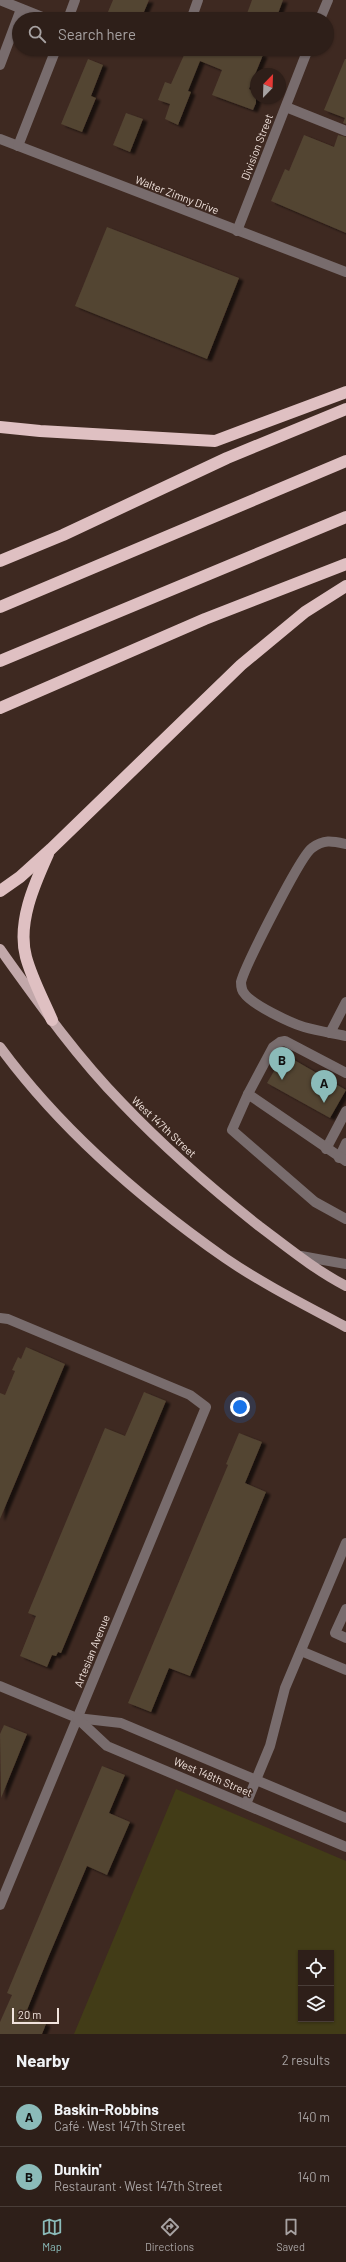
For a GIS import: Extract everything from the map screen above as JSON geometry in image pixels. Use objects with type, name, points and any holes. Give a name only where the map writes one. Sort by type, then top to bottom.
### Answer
[{"type":"highway","points":[[0,427],[48,432],[215,440],[346,392]]},
{"type":"highway","points":[[0,561],[64,535],[227,458],[346,409]]},
{"type":"highway","points":[[0,607],[346,461]]},
{"type":"highway","points":[[0,661],[346,517]]},
{"type":"highway","points":[[0,708],[205,619],[346,564]]},
{"type":"highway","points":[[0,891],[20,877],[51,849],[241,664],[305,612],[346,586]]},
{"type":"highway","points":[[51,849],[28,906],[24,938],[26,957],[52,1020]]},
{"type":"main road","name":"West 147th Street","points":[[0,949],[52,1020],[121,1103],[183,1162],[235,1207],[301,1256],[346,1286]]},
{"type":"main road","points":[[0,1047],[58,1118],[147,1199],[226,1258],[288,1296],[346,1327]]},
{"type":"street","points":[[0,0],[29,12]]},
{"type":"street","points":[[71,12],[75,0]]},
{"type":"street","points":[[194,12],[198,0]]},
{"type":"street","points":[[323,12],[328,0]]},
{"type":"street","points":[[0,65],[12,33]]},
{"type":"street","points":[[18,146],[53,56]]},
{"type":"street","name":"Division Street","points":[[237,231],[305,56]]},
{"type":"street","points":[[286,107],[346,131]]},
{"type":"street","name":"Walter Zimny Drive","points":[[0,139],[346,272]]},
{"type":"street","points":[[346,844],[326,840],[310,848],[272,914],[252,954],[241,983],[244,993],[255,1003],[303,1027],[346,1036]]},
{"type":"street","points":[[330,1033],[346,1002]]},
{"type":"street","points":[[346,1073],[285,1041],[280,1042],[273,1047],[248,1094],[232,1130],[315,1202],[346,1219]]},
{"type":"street","points":[[248,1094],[343,1160],[346,1144]]},
{"type":"street","points":[[326,1149],[346,1111]]},
{"type":"street","points":[[301,1256],[346,1264]]},
{"type":"street","name":"Artesian Avenue","points":[[0,1318],[8,1319],[190,1395],[206,1407],[0,1906]]},
{"type":"street","points":[[246,1804],[270,1746],[285,1688],[343,1558],[346,1543]]},
{"type":"street","points":[[346,1609],[335,1633],[346,1638]]},
{"type":"street","points":[[301,1651],[346,1670]]},
{"type":"street","name":"West 148th Street","points":[[0,1686],[77,1718],[121,1723],[257,1779],[346,1818]]},
{"type":"street","name":"West 148th Street","points":[[77,1718],[107,1746],[346,1847]]},
{"type":"shaded area","points":[[176,1789],[346,1861],[346,2034],[74,2034]]},
{"type":"building","points":[[113,0],[149,0],[144,12],[108,12]]},
{"type":"building","points":[[252,0],[283,0],[279,12],[248,12]]},
{"type":"building","points":[[184,56],[263,56],[258,68],[250,68],[250,104],[256,104],[253,110],[212,95],[222,70],[200,61],[188,91],[191,92],[178,125],[165,119],[170,104],[158,100],[165,82],[171,84]]},
{"type":"building","points":[[88,59],[103,65],[91,96],[96,98],[82,132],[61,124]]},
{"type":"building","points":[[345,59],[346,124],[343,123],[345,118],[324,110]]},
{"type":"building","points":[[126,113],[143,119],[130,152],[113,145]]},
{"type":"building","points":[[304,135],[334,147],[338,135],[346,137],[346,233],[271,201],[285,169],[289,171]]},
{"type":"building","points":[[107,227],[239,278],[207,359],[75,306]]},
{"type":"building","points":[[284,1054],[346,1090],[330,1118],[267,1083]]},
{"type":"building","points":[[26,1347],[65,1364],[0,1519],[0,1393],[5,1395],[15,1371],[12,1370],[18,1357],[21,1359]]},
{"type":"building","points":[[144,1392],[166,1401],[61,1653],[58,1652],[56,1656],[52,1655],[47,1667],[20,1656],[36,1616],[28,1613],[105,1428],[125,1436]]},
{"type":"building","points":[[239,1433],[262,1442],[245,1483],[266,1492],[190,1676],[169,1668],[151,1712],[128,1703],[228,1465],[226,1464]]},
{"type":"building","points":[[4,1725],[27,1734],[1,1798],[0,1734]]},
{"type":"building","points":[[102,1766],[125,1775],[109,1813],[130,1822],[107,1875],[87,1866],[48,1958],[25,2015],[46,2024],[42,2034],[0,2034],[0,2022],[12,1995],[7,1993]]},
{"type":"place","name":"Dunkin'","points":[[282,1080]]},
{"type":"place","name":"Baskin-Robbins","points":[[324,1103]]}]
